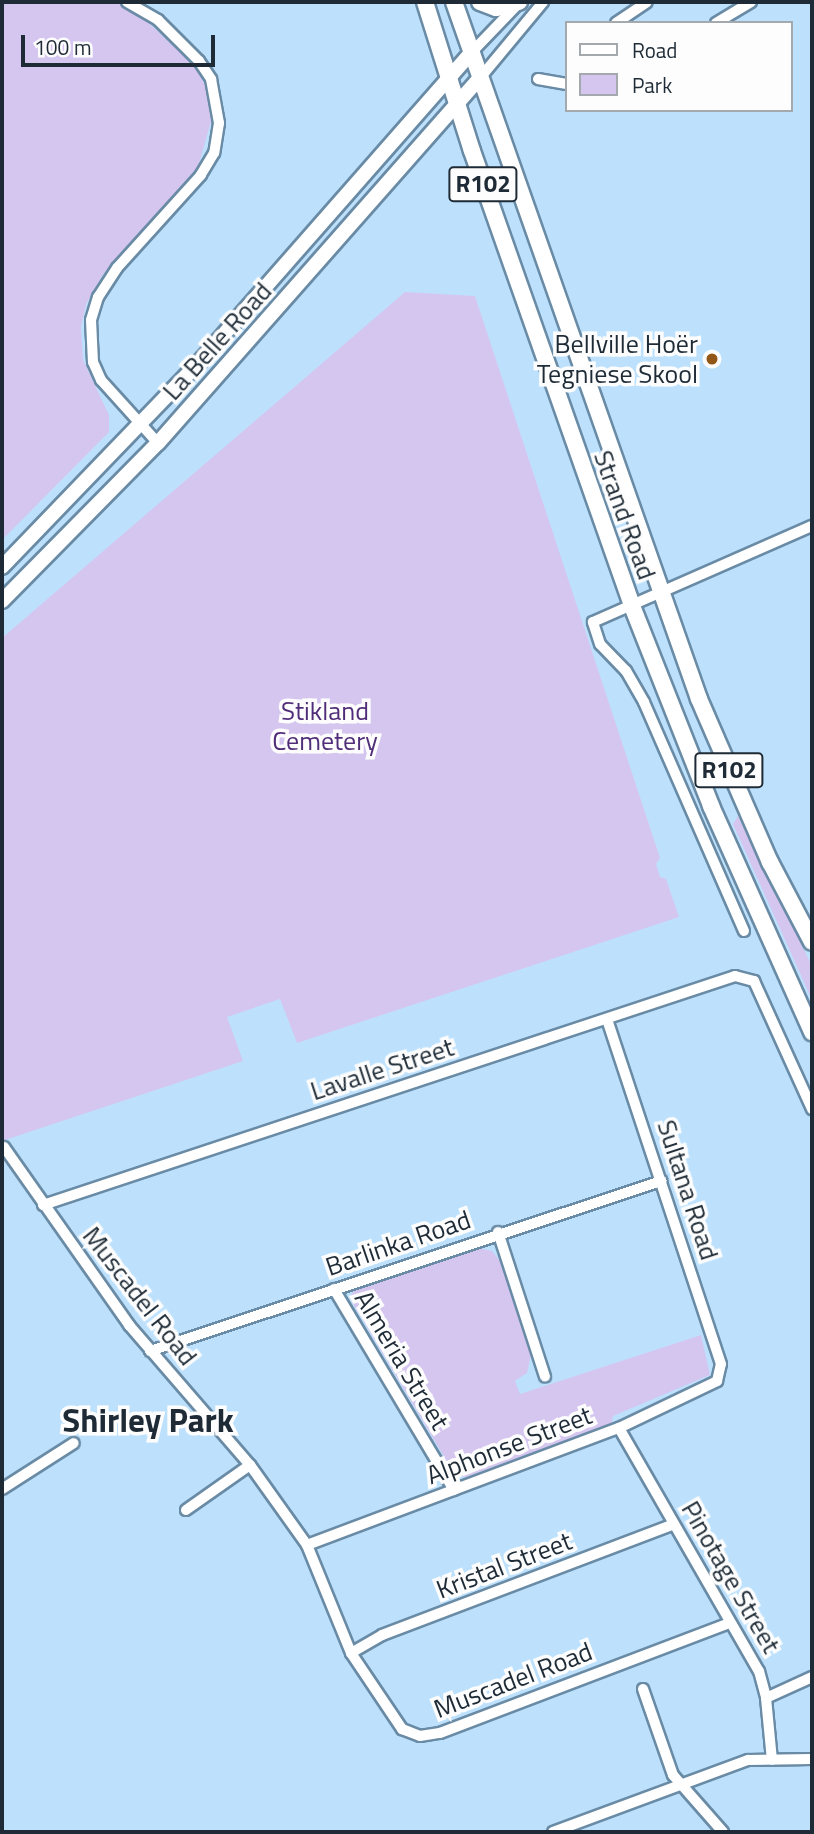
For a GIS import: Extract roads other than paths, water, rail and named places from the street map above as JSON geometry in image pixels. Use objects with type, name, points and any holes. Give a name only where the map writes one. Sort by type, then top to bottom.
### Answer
[{"type":"main road","name":"Strand Road","points":[[425,2],[458,105],[632,606],[711,806],[812,1032]]},
{"type":"main road","name":"Strand Road","points":[[454,2],[660,593],[736,789],[812,942]]},
{"type":"main road","points":[[480,2],[496,8],[520,2]]},
{"type":"main road","name":"La Belle Road","points":[[2,567],[140,425],[470,54]]},
{"type":"main road","name":"La Belle Road","points":[[2,601],[158,443],[480,78]]},
{"type":"street","points":[[127,2],[158,20],[199,61],[211,79],[219,122],[214,153],[201,175],[117,268],[94,308],[90,339],[97,371],[158,443]]},
{"type":"street","points":[[470,54],[520,2]]},
{"type":"street","points":[[480,78],[543,2]]},
{"type":"street","points":[[618,21],[648,2]]},
{"type":"street","points":[[719,21],[751,2]]},
{"type":"street","points":[[538,79],[566,84]]},
{"type":"street","points":[[744,931],[639,692],[596,634],[593,622],[812,526]]},
{"type":"street","name":"Lavalle Street","points":[[43,1205],[735,975],[754,981],[812,1109]]},
{"type":"street","name":"Sultana Road","points":[[607,1019],[721,1364],[720,1376]]},
{"type":"street","name":"Muscadel Road","points":[[4,1147],[43,1205],[150,1350],[250,1465],[307,1545],[351,1653],[402,1728],[430,1736],[730,1623]]},
{"type":"street","name":"Barlinka Road","points":[[150,1350],[661,1181]]},
{"type":"street","points":[[498,1233],[545,1377]]},
{"type":"street","name":"Almeria Street","points":[[334,1289],[454,1490]]},
{"type":"street","name":"Alphonse Street","points":[[307,1545],[619,1427],[709,1388],[720,1376]]},
{"type":"street","name":"Pinotage Street","points":[[619,1427],[759,1671],[766,1698],[772,1760]]},
{"type":"street","points":[[2,1489],[74,1443]]},
{"type":"street","points":[[186,1510],[250,1465]]},
{"type":"street","name":"Kristal Street","points":[[351,1653],[382,1635],[674,1524]]},
{"type":"street","points":[[766,1698],[812,1677]]},
{"type":"street","points":[[643,1689],[673,1775],[723,1832]]},
{"type":"street","points":[[553,1832],[748,1760],[812,1759]]},
{"type":"place","name":"Bellville Hoër Tegniese Skool","points":[[712,359]]},
{"type":"district","name":"Shirley Park","points":[[148,1421]]},
{"type":"park label","name":"Stikland Cemetery","points":[[325,726]]}]
